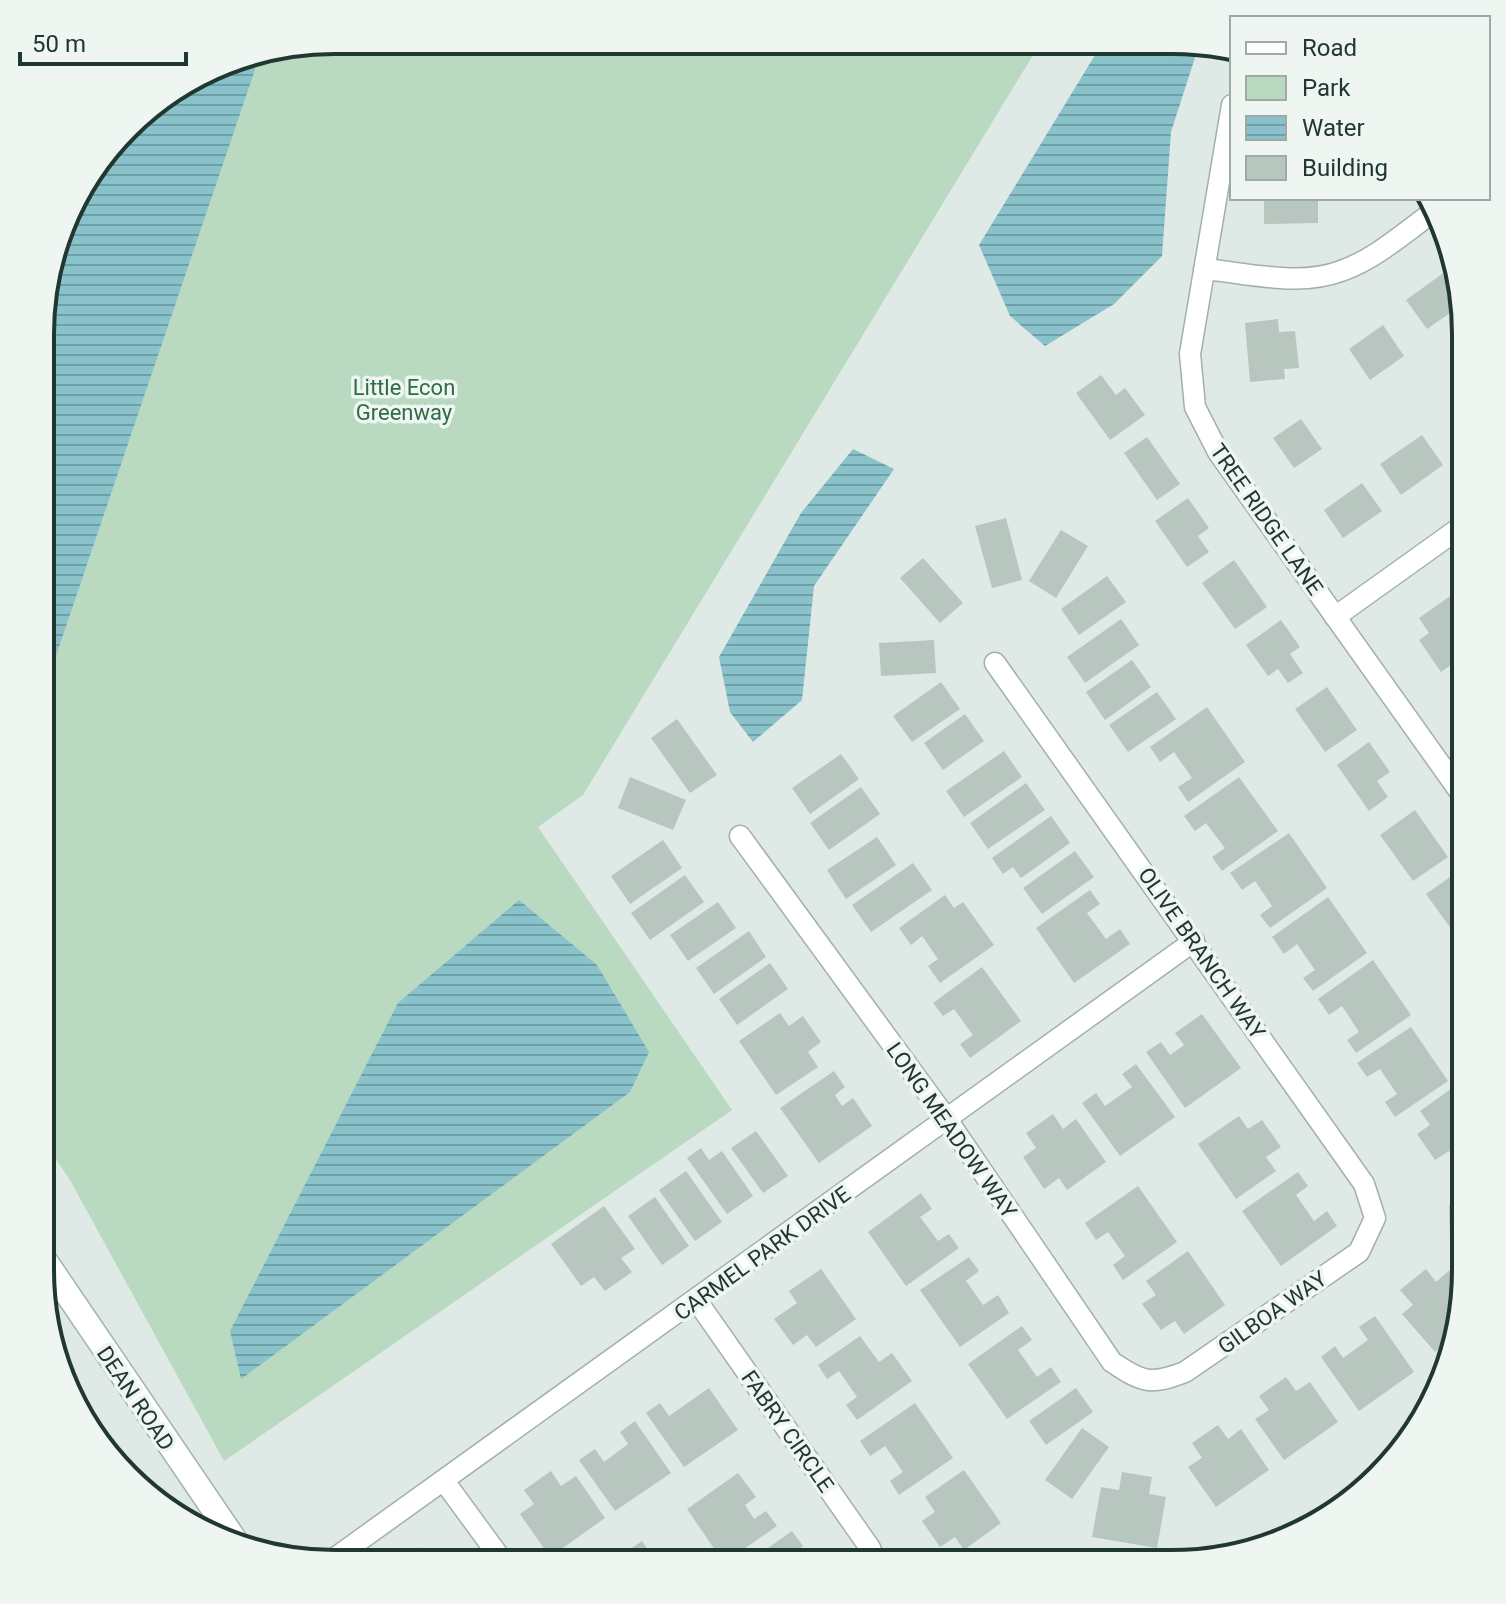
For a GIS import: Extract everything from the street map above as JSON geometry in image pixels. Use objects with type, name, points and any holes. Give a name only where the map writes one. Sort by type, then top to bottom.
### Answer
[{"type":"main road","name":"DEAN ROAD","points":[[55,1276],[227,1529]]},
{"type":"street","name":"TREE RIDGE LANE","points":[[1230,117],[1190,354],[1195,407],[1218,452],[1451,779]]},
{"type":"street","points":[[1204,269],[1298,279],[1340,272],[1371,257],[1426,217]]},
{"type":"street","points":[[1335,617],[1451,534]]},
{"type":"street","name":"OLIVE BRANCH WAY","points":[[995,663],[1364,1184],[1375,1218],[1359,1252]]},
{"type":"street","name":"LONG MEADOW WAY","points":[[740,836],[946,1118],[1112,1362],[1137,1379],[1158,1382],[1185,1372]]},
{"type":"street","name":"CARMEL PARK DRIVE","points":[[348,1549],[1194,941]]},
{"type":"street","name":"GILBOA WAY","points":[[1185,1372],[1359,1252]]},
{"type":"street","name":"FABRY CIRCLE","points":[[697,1301],[870,1549]]},
{"type":"street","points":[[444,1481],[494,1549]]},
{"type":"green space","name":"Little Econ Greenway","points":[[1034,54],[583,795],[538,827],[732,1110],[224,1461],[55,1158],[54,334],[59,279],[75,227],[91,194],[123,149],[149,123],[194,91],[244,69],[297,56]]},
{"type":"water","points":[[1096,54],[1196,55],[1171,132],[1162,256],[1114,304],[1045,346],[1010,316],[979,245]]},
{"type":"water","points":[[256,65],[54,661],[54,334],[59,279],[69,244],[101,178],[123,149],[149,123],[194,91]]},
{"type":"water","points":[[853,449],[894,469],[814,586],[802,700],[753,742],[730,712],[719,657],[801,513]]},
{"type":"water","points":[[519,900],[597,965],[649,1052],[630,1092],[241,1379],[230,1331],[398,1003]]},
{"type":"building","points":[[1264,200],[1318,200],[1318,223],[1264,224]]},
{"type":"building","points":[[1445,272],[1451,313],[1427,329],[1406,300]]},
{"type":"building","points":[[1278,319],[1279,332],[1295,331],[1299,368],[1284,369],[1285,379],[1250,382],[1245,323]]},
{"type":"building","points":[[1383,325],[1404,356],[1370,380],[1349,349]]},
{"type":"building","points":[[1101,375],[1116,395],[1125,388],[1145,415],[1110,440],[1076,393]]},
{"type":"building","points":[[1301,419],[1322,449],[1294,468],[1273,438]]},
{"type":"building","points":[[1422,435],[1443,465],[1401,495],[1380,464]]},
{"type":"building","points":[[1147,437],[1180,484],[1157,500],[1124,453]]},
{"type":"building","points":[[1362,483],[1382,511],[1343,538],[1324,510]]},
{"type":"building","points":[[1188,498],[1209,528],[1198,536],[1209,552],[1187,567],[1155,521]]},
{"type":"building","points":[[1006,518],[1022,580],[992,588],[975,526]]},
{"type":"building","points":[[1061,530],[1088,546],[1056,598],[1029,581]]},
{"type":"building","points":[[923,558],[963,603],[940,623],[900,578]]},
{"type":"building","points":[[1234,560],[1267,607],[1235,629],[1202,583]]},
{"type":"building","points":[[1107,576],[1126,602],[1079,635],[1061,609]]},
{"type":"building","points":[[1451,595],[1451,665],[1441,672],[1419,640],[1429,633],[1419,618]]},
{"type":"building","points":[[1121,619],[1139,645],[1085,683],[1067,657]]},
{"type":"building","points":[[1281,620],[1300,647],[1290,654],[1303,673],[1288,683],[1278,669],[1268,676],[1246,645]]},
{"type":"building","points":[[934,640],[936,673],[881,676],[879,643]]},
{"type":"building","points":[[1132,660],[1151,687],[1105,720],[1086,692]]},
{"type":"building","points":[[941,682],[960,709],[912,742],[893,716]]},
{"type":"building","points":[[1327,687],[1357,730],[1325,752],[1295,709]]},
{"type":"building","points":[[1157,692],[1176,719],[1128,752],[1109,725]]},
{"type":"building","points":[[1207,707],[1245,762],[1188,802],[1178,787],[1192,778],[1174,752],[1160,762],[1150,747]]},
{"type":"building","points":[[965,714],[984,741],[943,770],[924,743]]},
{"type":"building","points":[[677,719],[717,775],[690,793],[651,738]]},
{"type":"building","points":[[1369,742],[1390,772],[1377,781],[1388,797],[1369,811],[1337,765]]},
{"type":"building","points":[[1004,751],[1022,777],[964,817],[946,791]]},
{"type":"building","points":[[841,754],[859,779],[810,814],[792,788]]},
{"type":"building","points":[[630,777],[686,800],[673,830],[618,808]]},
{"type":"building","points":[[1239,777],[1278,831],[1222,871],[1212,857],[1225,848],[1206,823],[1195,831],[1184,816]]},
{"type":"building","points":[[1026,783],[1045,810],[988,849],[970,823]]},
{"type":"building","points":[[861,787],[880,814],[829,850],[810,823]]},
{"type":"building","points":[[1415,810],[1448,857],[1413,881],[1380,835]]},
{"type":"building","points":[[1051,816],[1070,843],[1021,878],[1013,867],[1003,874],[992,858]]},
{"type":"building","points":[[1289,833],[1327,888],[1270,928],[1260,915],[1272,906],[1255,881],[1242,890],[1230,873]]},
{"type":"building","points":[[877,837],[896,865],[846,899],[827,870]]},
{"type":"building","points":[[663,840],[682,868],[630,904],[611,876]]},
{"type":"building","points":[[1075,851],[1094,877],[1042,914],[1023,888]]},
{"type":"building","points":[[913,863],[932,890],[871,932],[852,905]]},
{"type":"building","points":[[685,875],[704,902],[650,940],[631,913]]},
{"type":"building","points":[[1451,878],[1451,929],[1426,894]]},
{"type":"building","points":[[1090,890],[1100,904],[1087,913],[1106,939],[1120,929],[1130,944],[1074,983],[1036,928]]},
{"type":"building","points":[[945,895],[954,908],[963,902],[994,945],[940,983],[928,966],[938,959],[922,936],[911,945],[899,928]]},
{"type":"building","points":[[1328,897],[1367,953],[1313,991],[1303,978],[1315,970],[1297,944],[1284,954],[1272,937]]},
{"type":"building","points":[[718,902],[736,928],[688,961],[670,935]]},
{"type":"building","points":[[749,931],[766,957],[714,994],[696,968]]},
{"type":"building","points":[[1373,960],[1411,1015],[1356,1053],[1347,1040],[1359,1032],[1342,1006],[1329,1015],[1318,999]]},
{"type":"building","points":[[770,963],[788,989],[737,1025],[719,999]]},
{"type":"building","points":[[982,967],[1021,1021],[970,1058],[960,1044],[973,1035],[954,1009],[943,1016],[933,1003]]},
{"type":"building","points":[[780,1013],[789,1026],[803,1016],[821,1042],[808,1052],[818,1067],[776,1095],[739,1041]]},
{"type":"building","points":[[1202,1014],[1241,1068],[1185,1108],[1146,1052],[1161,1042],[1170,1055],[1184,1045],[1175,1033]]},
{"type":"building","points":[[1411,1027],[1448,1081],[1395,1117],[1385,1102],[1397,1094],[1380,1069],[1367,1077],[1357,1063]]},
{"type":"building","points":[[1136,1064],[1175,1117],[1120,1156],[1082,1103],[1096,1093],[1105,1106],[1132,1087],[1122,1074]]},
{"type":"building","points":[[834,1071],[845,1087],[835,1095],[842,1106],[853,1098],[872,1126],[819,1163],[780,1108]]},
{"type":"building","points":[[1451,1089],[1451,1154],[1449,1151],[1435,1160],[1417,1134],[1430,1125],[1420,1111]]},
{"type":"building","points":[[1053,1114],[1063,1129],[1076,1119],[1106,1162],[1067,1190],[1059,1178],[1044,1189],[1023,1157],[1036,1148],[1026,1133]]},
{"type":"building","points":[[1239,1116],[1248,1129],[1262,1120],[1281,1147],[1266,1157],[1276,1171],[1236,1199],[1198,1144]]},
{"type":"building","points":[[756,1131],[788,1176],[763,1193],[731,1148]]},
{"type":"building","points":[[701,1148],[709,1160],[722,1151],[753,1196],[727,1214],[687,1158]]},
{"type":"building","points":[[686,1171],[722,1222],[695,1241],[659,1190]]},
{"type":"building","points":[[1298,1172],[1308,1186],[1296,1195],[1314,1221],[1327,1211],[1337,1226],[1281,1266],[1242,1211]]},
{"type":"building","points":[[1138,1186],[1177,1242],[1123,1280],[1113,1265],[1125,1256],[1108,1232],[1096,1240],[1085,1223]]},
{"type":"building","points":[[921,1193],[932,1209],[920,1217],[938,1241],[949,1234],[959,1248],[906,1286],[868,1232]]},
{"type":"building","points":[[655,1197],[689,1246],[662,1265],[628,1216]]},
{"type":"building","points":[[1449,1205],[1451,1205],[1450,1237]]},
{"type":"building","points":[[604,1206],[635,1249],[621,1258],[632,1272],[605,1291],[594,1277],[581,1286],[551,1244]]},
{"type":"building","points":[[1188,1251],[1225,1305],[1184,1334],[1175,1321],[1161,1330],[1142,1304],[1156,1295],[1146,1281]]},
{"type":"building","points":[[969,1257],[979,1271],[966,1281],[983,1305],[998,1295],[1009,1313],[960,1347],[920,1290]]},
{"type":"building","points":[[821,1269],[856,1319],[816,1347],[807,1335],[793,1345],[774,1319],[797,1303],[789,1291]]},
{"type":"building","points":[[1426,1269],[1436,1282],[1451,1271],[1447,1325],[1441,1347],[1435,1352],[1402,1314],[1413,1305],[1400,1290]]},
{"type":"building","points":[[1375,1316],[1414,1372],[1359,1411],[1321,1357],[1335,1346],[1343,1358],[1368,1340],[1359,1327]]},
{"type":"building","points":[[1022,1326],[1032,1340],[1018,1350],[1037,1377],[1051,1367],[1061,1382],[1007,1419],[968,1364]]},
{"type":"building","points":[[860,1336],[879,1362],[892,1353],[912,1381],[857,1420],[846,1405],[857,1397],[839,1371],[827,1379],[818,1365]]},
{"type":"building","points":[[1286,1377],[1296,1391],[1310,1382],[1338,1422],[1284,1460],[1255,1419],[1269,1410],[1259,1396]]},
{"type":"building","points":[[709,1388],[738,1430],[684,1467],[646,1413],[660,1403],[669,1416]]},
{"type":"building","points":[[1076,1388],[1093,1412],[1046,1445],[1029,1421]]},
{"type":"building","points":[[915,1403],[953,1458],[899,1495],[890,1481],[903,1472],[885,1446],[870,1456],[860,1441]]},
{"type":"building","points":[[635,1421],[671,1473],[615,1511],[579,1460],[595,1449],[604,1462],[628,1444],[620,1432]]},
{"type":"building","points":[[1218,1425],[1228,1439],[1241,1429],[1269,1470],[1216,1507],[1188,1467],[1202,1458],[1192,1443]]},
{"type":"building","points":[[1082,1428],[1109,1447],[1072,1499],[1045,1480]]},
{"type":"building","points":[[964,1470],[1001,1523],[965,1549],[955,1537],[940,1547],[922,1521],[935,1512],[925,1497]]},
{"type":"building","points":[[551,1471],[561,1486],[576,1476],[605,1518],[561,1549],[544,1549],[520,1514],[534,1504],[524,1490]]},
{"type":"building","points":[[1122,1472],[1152,1477],[1149,1494],[1166,1497],[1157,1548],[1092,1537],[1101,1487],[1119,1490]]},
{"type":"building","points":[[738,1473],[756,1497],[745,1505],[754,1519],[766,1511],[777,1526],[744,1549],[714,1549],[687,1509]]},
{"type":"building","points":[[792,1531],[803,1546],[799,1549],[767,1549]]},
{"type":"building","points":[[642,1541],[647,1549],[630,1549]]}]
